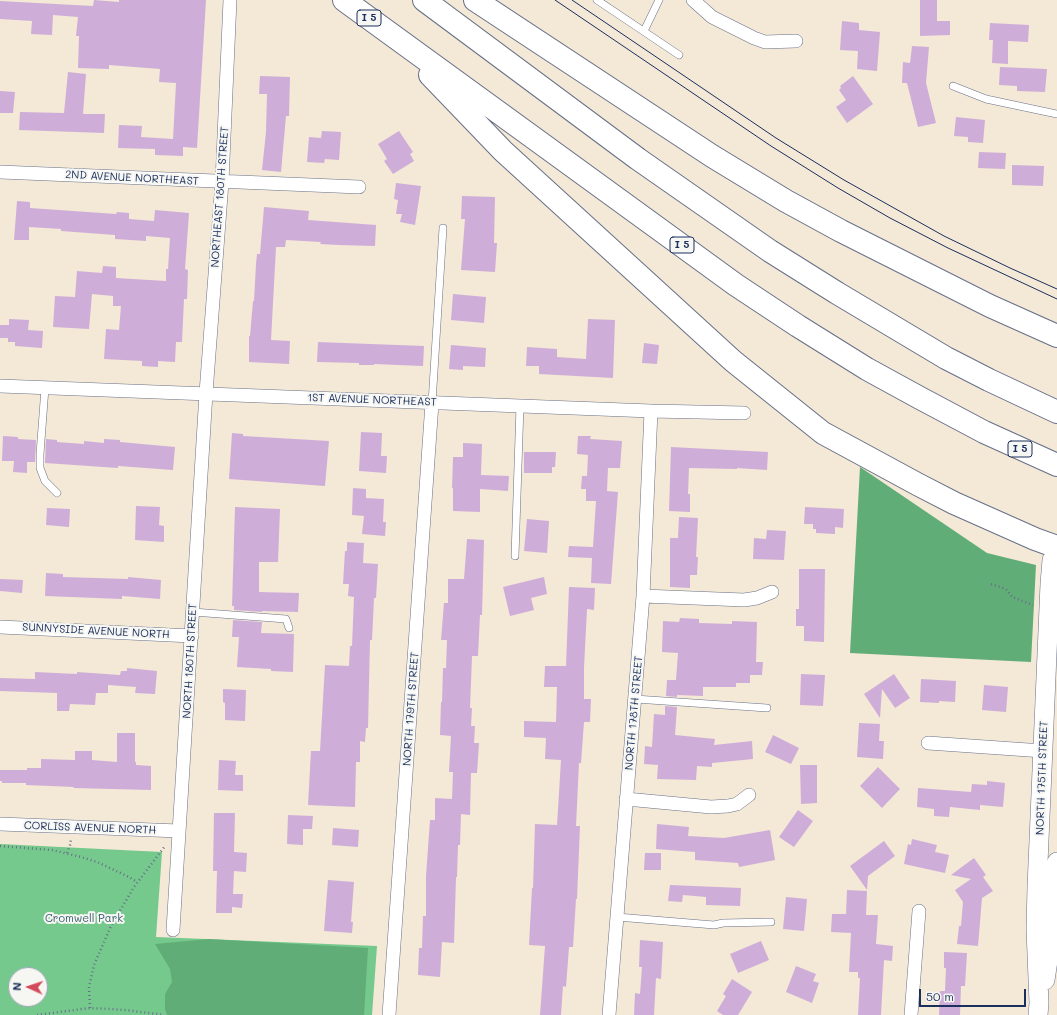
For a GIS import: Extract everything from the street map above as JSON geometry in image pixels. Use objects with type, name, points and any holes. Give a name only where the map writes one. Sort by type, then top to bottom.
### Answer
[{"type":"highway","name":"I 5","points":[[344,0],[736,285],[798,326],[867,369],[984,432],[1057,466]]},
{"type":"highway","points":[[424,0],[638,159],[770,251],[907,336],[989,380],[1057,412]]},
{"type":"highway","points":[[474,0],[712,156],[786,201],[840,231],[990,306],[1057,336]]},
{"type":"highway","points":[[394,37],[514,162],[733,361],[823,433],[954,503],[1035,539],[1057,547]]},
{"type":"main road","name":"NORTH 175TH STREET","points":[[1038,1009],[1036,929],[1043,751],[1052,560],[1057,555]]},
{"type":"main road","name":"NORTH 175TH STREET","points":[[1038,1009],[1044,986],[1049,954],[1057,862]]},
{"type":"street","name":"NORTHEAST 180TH STREET","points":[[206,393],[222,182],[230,0]]},
{"type":"street","points":[[693,0],[712,17],[754,38],[765,42],[796,41]]},
{"type":"street","name":"2ND AVENUE NORTHEAST","points":[[0,172],[359,187]]},
{"type":"street","name":"1ST AVENUE NORTHEAST","points":[[0,386],[651,411],[744,413]]},
{"type":"street","name":"NORTH 180TH STREET","points":[[173,930],[206,393]]},
{"type":"street","name":"NORTH 179TH STREET","points":[[389,1015],[432,403]]},
{"type":"street","name":"NORTH 178TH STREET","points":[[609,1015],[643,596],[651,411]]},
{"type":"street","points":[[643,596],[744,600],[757,598],[772,592]]},
{"type":"street","name":"SUNNYSIDE AVENUE NORTH","points":[[0,627],[192,636]]},
{"type":"street","points":[[928,743],[1043,751]]},
{"type":"street","points":[[626,799],[711,807],[738,804],[749,795]]},
{"type":"street","name":"CORLISS AVENUE NORTH","points":[[0,824],[180,831]]},
{"type":"street","points":[[912,1015],[919,911]]},
{"type":"lane","points":[[597,0],[678,54]]},
{"type":"lane","points":[[644,30],[659,0]]},
{"type":"lane","points":[[954,86],[986,99],[1057,114]]},
{"type":"lane","points":[[432,403],[443,228]]},
{"type":"lane","points":[[45,388],[40,468],[45,481],[56,493]]},
{"type":"lane","points":[[515,556],[520,406]]},
{"type":"lane","points":[[193,612],[286,619],[289,628]]},
{"type":"lane","points":[[635,700],[767,708]]},
{"type":"lane","points":[[617,917],[714,924],[771,922]]},
{"type":"path","points":[[991,584],[1006,589],[1012,597],[1049,610]]},
{"type":"path","points":[[90,1008],[89,987],[94,965],[111,926],[137,882],[161,849],[180,831]]},
{"type":"path","points":[[0,846],[52,850],[81,857],[97,862],[137,882]]},
{"type":"path","points":[[37,1015],[90,1008],[126,1010],[164,1015]]},
{"type":"green space","points":[[860,467],[987,553],[1036,565],[1031,662],[850,653]]},
{"type":"green space","name":"Cromwell Park","points":[[0,844],[162,852],[156,937],[377,946],[372,1015],[0,1015]]},
{"type":"green space","points":[[209,939],[368,948],[364,1015],[167,1015],[165,1009],[165,994],[172,982],[170,969],[155,944]]},
{"type":"building","points":[[94,0],[119,2],[119,0],[206,0],[197,148],[183,147],[183,156],[155,155],[155,149],[118,148],[119,125],[142,126],[141,137],[173,139],[176,83],[159,82],[160,69],[109,65],[109,69],[78,68],[79,36],[76,36],[78,17],[53,15],[52,35],[31,34],[32,21],[0,19],[0,1],[93,6]]},
{"type":"building","points":[[920,0],[937,0],[937,21],[950,21],[950,35],[920,36]]},
{"type":"building","points":[[842,21],[859,23],[859,30],[880,32],[877,71],[857,69],[858,51],[840,50]]},
{"type":"building","points":[[990,23],[1029,25],[1028,42],[1008,41],[1008,64],[992,63],[993,40],[989,40]]},
{"type":"building","points":[[912,46],[929,47],[926,83],[936,123],[918,127],[907,83],[902,83],[903,62],[910,63]]},
{"type":"building","points":[[1000,67],[1047,69],[1045,92],[1017,91],[1017,86],[999,85]]},
{"type":"building","points":[[68,72],[86,74],[83,114],[105,114],[104,133],[19,130],[20,112],[64,113]]},
{"type":"building","points":[[260,76],[290,77],[289,116],[286,116],[281,172],[262,170],[266,132],[267,94],[259,94]]},
{"type":"building","points":[[853,76],[873,104],[847,123],[836,107],[846,100],[839,90],[841,88],[840,86]]},
{"type":"building","points":[[0,91],[15,92],[13,113],[0,113]]},
{"type":"building","points":[[956,117],[985,120],[983,143],[968,142],[968,137],[954,136]]},
{"type":"building","points":[[322,131],[341,132],[339,160],[325,159],[324,163],[307,162],[309,137],[321,138]]},
{"type":"building","points":[[399,131],[413,152],[410,154],[414,161],[393,174],[384,161],[387,159],[378,144]]},
{"type":"building","points":[[979,152],[1006,153],[1005,169],[978,168]]},
{"type":"building","points":[[1012,165],[1044,166],[1043,186],[1012,185]]},
{"type":"building","points":[[396,183],[421,186],[415,225],[400,222],[402,214],[396,214],[398,200],[394,199]]},
{"type":"building","points":[[462,196],[495,197],[494,243],[497,243],[495,272],[461,270],[465,219],[461,219]]},
{"type":"building","points":[[17,201],[30,202],[30,208],[116,214],[117,212],[129,213],[129,219],[154,221],[155,210],[189,213],[185,269],[188,270],[187,299],[184,299],[182,342],[176,342],[175,362],[158,361],[158,367],[142,366],[142,361],[104,359],[106,329],[119,330],[121,306],[113,306],[113,296],[92,294],[89,329],[53,327],[55,296],[75,297],[77,271],[102,273],[103,266],[116,267],[116,278],[166,281],[170,238],[146,236],[146,241],[115,239],[115,235],[29,227],[29,240],[14,240]]},
{"type":"building","points":[[264,207],[309,211],[308,220],[376,225],[375,246],[320,244],[321,242],[286,240],[285,247],[276,247],[271,340],[290,341],[289,364],[249,362],[249,336],[254,301],[257,254],[260,254]]},
{"type":"building","points":[[453,294],[486,297],[484,323],[451,320]]},
{"type":"building","points":[[9,319],[29,320],[28,330],[43,331],[42,348],[15,346],[15,342],[8,342],[8,338],[0,338],[0,325],[9,325]]},
{"type":"building","points":[[588,319],[615,320],[613,378],[539,374],[539,366],[526,366],[527,347],[557,349],[557,357],[586,359]]},
{"type":"building","points":[[318,342],[424,346],[423,366],[374,364],[359,365],[359,363],[317,362]]},
{"type":"building","points":[[644,343],[659,345],[657,364],[642,363]]},
{"type":"building","points":[[451,345],[486,348],[485,367],[463,366],[463,370],[449,369]]},
{"type":"building","points":[[361,432],[382,433],[381,456],[387,456],[386,473],[359,471]]},
{"type":"building","points":[[232,433],[243,434],[243,436],[329,441],[325,486],[229,479]]},
{"type":"building","points":[[3,436],[36,440],[35,462],[27,462],[27,473],[13,472],[14,461],[2,461]]},
{"type":"building","points":[[578,436],[591,436],[590,439],[622,441],[620,468],[608,468],[607,491],[618,492],[611,584],[591,583],[592,558],[568,557],[569,546],[593,547],[596,501],[586,501],[586,489],[581,489],[582,476],[587,476],[588,455],[577,454]]},
{"type":"building","points":[[46,439],[57,440],[57,442],[84,444],[84,441],[104,443],[104,439],[175,447],[173,470],[45,463]]},
{"type":"building","points":[[463,443],[482,444],[481,475],[509,476],[508,491],[480,489],[480,512],[453,511],[453,457],[463,457]]},
{"type":"building","points":[[671,447],[768,452],[767,470],[737,468],[689,468],[688,494],[690,494],[690,512],[669,511]]},
{"type":"building","points":[[524,452],[556,452],[555,467],[552,467],[552,473],[524,473]]},
{"type":"building","points":[[353,488],[366,489],[366,498],[384,499],[383,522],[386,522],[385,536],[362,534],[364,516],[352,515]]},
{"type":"building","points":[[136,506],[160,507],[159,525],[164,526],[164,542],[135,540]]},
{"type":"building","points":[[235,507],[280,509],[278,562],[259,562],[259,592],[299,593],[298,612],[234,610],[234,606],[232,606]]},
{"type":"building","points":[[805,507],[844,509],[843,528],[835,527],[835,534],[816,533],[816,529],[813,529],[813,524],[804,524]]},
{"type":"building","points":[[47,508],[70,509],[69,527],[46,525]]},
{"type":"building","points":[[679,517],[698,518],[696,557],[698,557],[697,575],[690,575],[690,588],[670,587],[670,538],[678,538]]},
{"type":"building","points":[[527,519],[549,521],[547,553],[524,551]]},
{"type":"building","points":[[767,530],[786,531],[784,560],[753,559],[754,538],[766,539]]},
{"type":"building","points":[[467,539],[484,540],[482,615],[480,615],[478,656],[472,656],[470,708],[472,708],[471,726],[475,726],[474,743],[479,743],[477,773],[471,773],[470,815],[461,814],[460,845],[458,845],[456,877],[454,943],[442,942],[440,977],[418,975],[419,948],[422,948],[423,916],[426,916],[426,876],[430,820],[435,820],[435,798],[452,799],[453,772],[449,772],[451,736],[440,735],[443,668],[446,668],[447,640],[441,640],[444,603],[448,603],[448,579],[464,579]]},
{"type":"building","points":[[347,542],[364,543],[363,563],[378,564],[376,598],[374,598],[372,640],[370,640],[368,728],[366,728],[365,742],[360,741],[360,762],[356,762],[355,807],[308,805],[311,751],[320,751],[325,665],[349,666],[350,646],[352,646],[354,597],[348,596],[349,584],[343,584]]},
{"type":"building","points":[[799,569],[825,569],[824,642],[804,641],[804,626],[796,626],[796,609],[799,609]]},
{"type":"building","points":[[46,573],[63,574],[63,577],[128,579],[128,577],[161,580],[160,599],[122,596],[122,599],[45,596]]},
{"type":"building","points":[[544,577],[547,594],[531,598],[534,610],[510,616],[503,587]]},
{"type":"building","points":[[0,579],[23,580],[22,593],[0,591]]},
{"type":"building","points":[[569,587],[595,588],[594,610],[587,609],[584,668],[584,699],[591,699],[590,722],[584,722],[581,763],[579,763],[576,826],[580,826],[577,899],[573,947],[569,947],[566,987],[563,986],[561,1015],[540,1015],[545,946],[529,945],[535,824],[557,825],[561,760],[545,759],[546,738],[524,737],[524,721],[556,722],[557,687],[544,687],[545,666],[566,666]]},
{"type":"building","points":[[680,618],[699,619],[699,623],[732,624],[732,621],[757,622],[756,662],[763,662],[762,675],[750,675],[750,683],[736,683],[736,687],[703,687],[703,696],[666,696],[667,680],[676,680],[678,653],[662,652],[663,621],[679,622]]},
{"type":"building","points":[[233,620],[262,622],[261,633],[294,634],[293,672],[237,667],[239,637],[232,637]]},
{"type":"building","points":[[127,668],[157,671],[155,694],[135,693],[136,687],[108,685],[108,693],[96,693],[95,705],[70,704],[69,711],[57,711],[57,693],[0,691],[0,678],[35,679],[35,672],[77,674],[77,672],[120,675],[121,671],[127,671]]},
{"type":"building","points":[[801,674],[825,675],[823,706],[800,705]]},
{"type":"building","points":[[894,674],[910,698],[895,708],[882,689],[880,718],[864,694]]},
{"type":"building","points":[[921,679],[956,681],[955,702],[920,702]]},
{"type":"building","points":[[984,685],[1008,687],[1006,712],[982,710]]},
{"type":"building","points":[[223,689],[246,690],[245,721],[225,720]]},
{"type":"building","points":[[665,706],[677,707],[675,735],[715,739],[714,745],[752,741],[753,759],[712,763],[712,767],[697,766],[696,780],[657,779],[658,765],[644,764],[645,746],[652,747],[654,714],[665,715]]},
{"type":"building","points":[[859,723],[880,724],[879,741],[884,741],[883,759],[857,757]]},
{"type":"building","points":[[117,733],[135,733],[135,762],[136,765],[151,766],[151,790],[73,788],[74,787],[26,785],[26,783],[2,783],[2,781],[0,781],[0,770],[27,770],[27,768],[41,768],[41,759],[75,760],[75,751],[92,751],[92,760],[117,762]]},
{"type":"building","points":[[773,735],[799,748],[791,764],[765,752]]},
{"type":"building","points":[[219,760],[236,761],[235,775],[243,775],[243,791],[218,790]]},
{"type":"building","points":[[800,765],[817,765],[817,803],[801,804]]},
{"type":"building","points":[[878,767],[900,789],[882,808],[860,786]]},
{"type":"building","points":[[987,781],[1005,783],[1003,807],[980,805],[980,810],[950,807],[949,817],[934,816],[934,809],[917,807],[918,788],[971,792],[972,784],[987,785]]},
{"type":"building","points":[[798,810],[813,821],[794,847],[779,837]]},
{"type":"building","points":[[214,813],[235,813],[234,852],[247,853],[246,872],[234,871],[233,894],[243,894],[242,908],[232,907],[232,913],[216,913],[217,871],[213,871]]},
{"type":"building","points":[[288,815],[313,816],[312,829],[303,829],[303,845],[287,844]]},
{"type":"building","points":[[657,824],[689,827],[688,836],[724,838],[770,830],[775,860],[739,867],[738,863],[695,860],[695,852],[656,849]]},
{"type":"building","points":[[333,828],[359,830],[358,847],[332,845]]},
{"type":"building","points":[[912,839],[937,845],[935,852],[949,855],[945,873],[904,864],[908,844],[911,845]]},
{"type":"building","points":[[884,841],[895,856],[868,876],[867,890],[850,866]]},
{"type":"building","points":[[645,853],[661,853],[661,870],[644,870]]},
{"type":"building","points":[[974,858],[986,875],[983,877],[993,891],[982,898],[978,946],[957,944],[959,926],[961,926],[963,902],[955,890],[971,879],[951,875]]},
{"type":"building","points":[[328,880],[354,882],[351,922],[353,922],[352,933],[324,931]]},
{"type":"building","points":[[670,885],[741,888],[740,906],[706,905],[706,897],[683,895],[682,902],[668,901]]},
{"type":"building","points":[[847,890],[867,891],[866,915],[878,915],[876,944],[893,946],[892,961],[884,960],[881,1015],[858,1015],[860,978],[858,978],[858,972],[849,972],[851,933],[831,932],[832,914],[846,914]]},
{"type":"building","points":[[786,897],[807,899],[804,931],[783,929]]},
{"type":"building","points":[[640,940],[663,942],[661,979],[656,978],[654,1015],[634,1015],[635,993],[640,994],[642,967],[639,967]]},
{"type":"building","points":[[761,941],[769,960],[738,973],[730,954]]},
{"type":"building","points":[[944,952],[967,953],[965,986],[961,986],[960,1015],[939,1015],[940,991],[945,991],[946,968],[944,968]]},
{"type":"building","points":[[796,966],[816,974],[813,981],[819,983],[812,1003],[786,992]]},
{"type":"building","points":[[732,979],[752,992],[738,1015],[723,1015],[717,1011],[726,996],[723,994]]},
{"type":"tram line","points":[[555,0],[771,146],[838,188],[890,218],[948,248],[1057,299]]},
{"type":"tram line","points":[[572,0],[776,138],[844,180],[944,236],[1057,289]]}]
